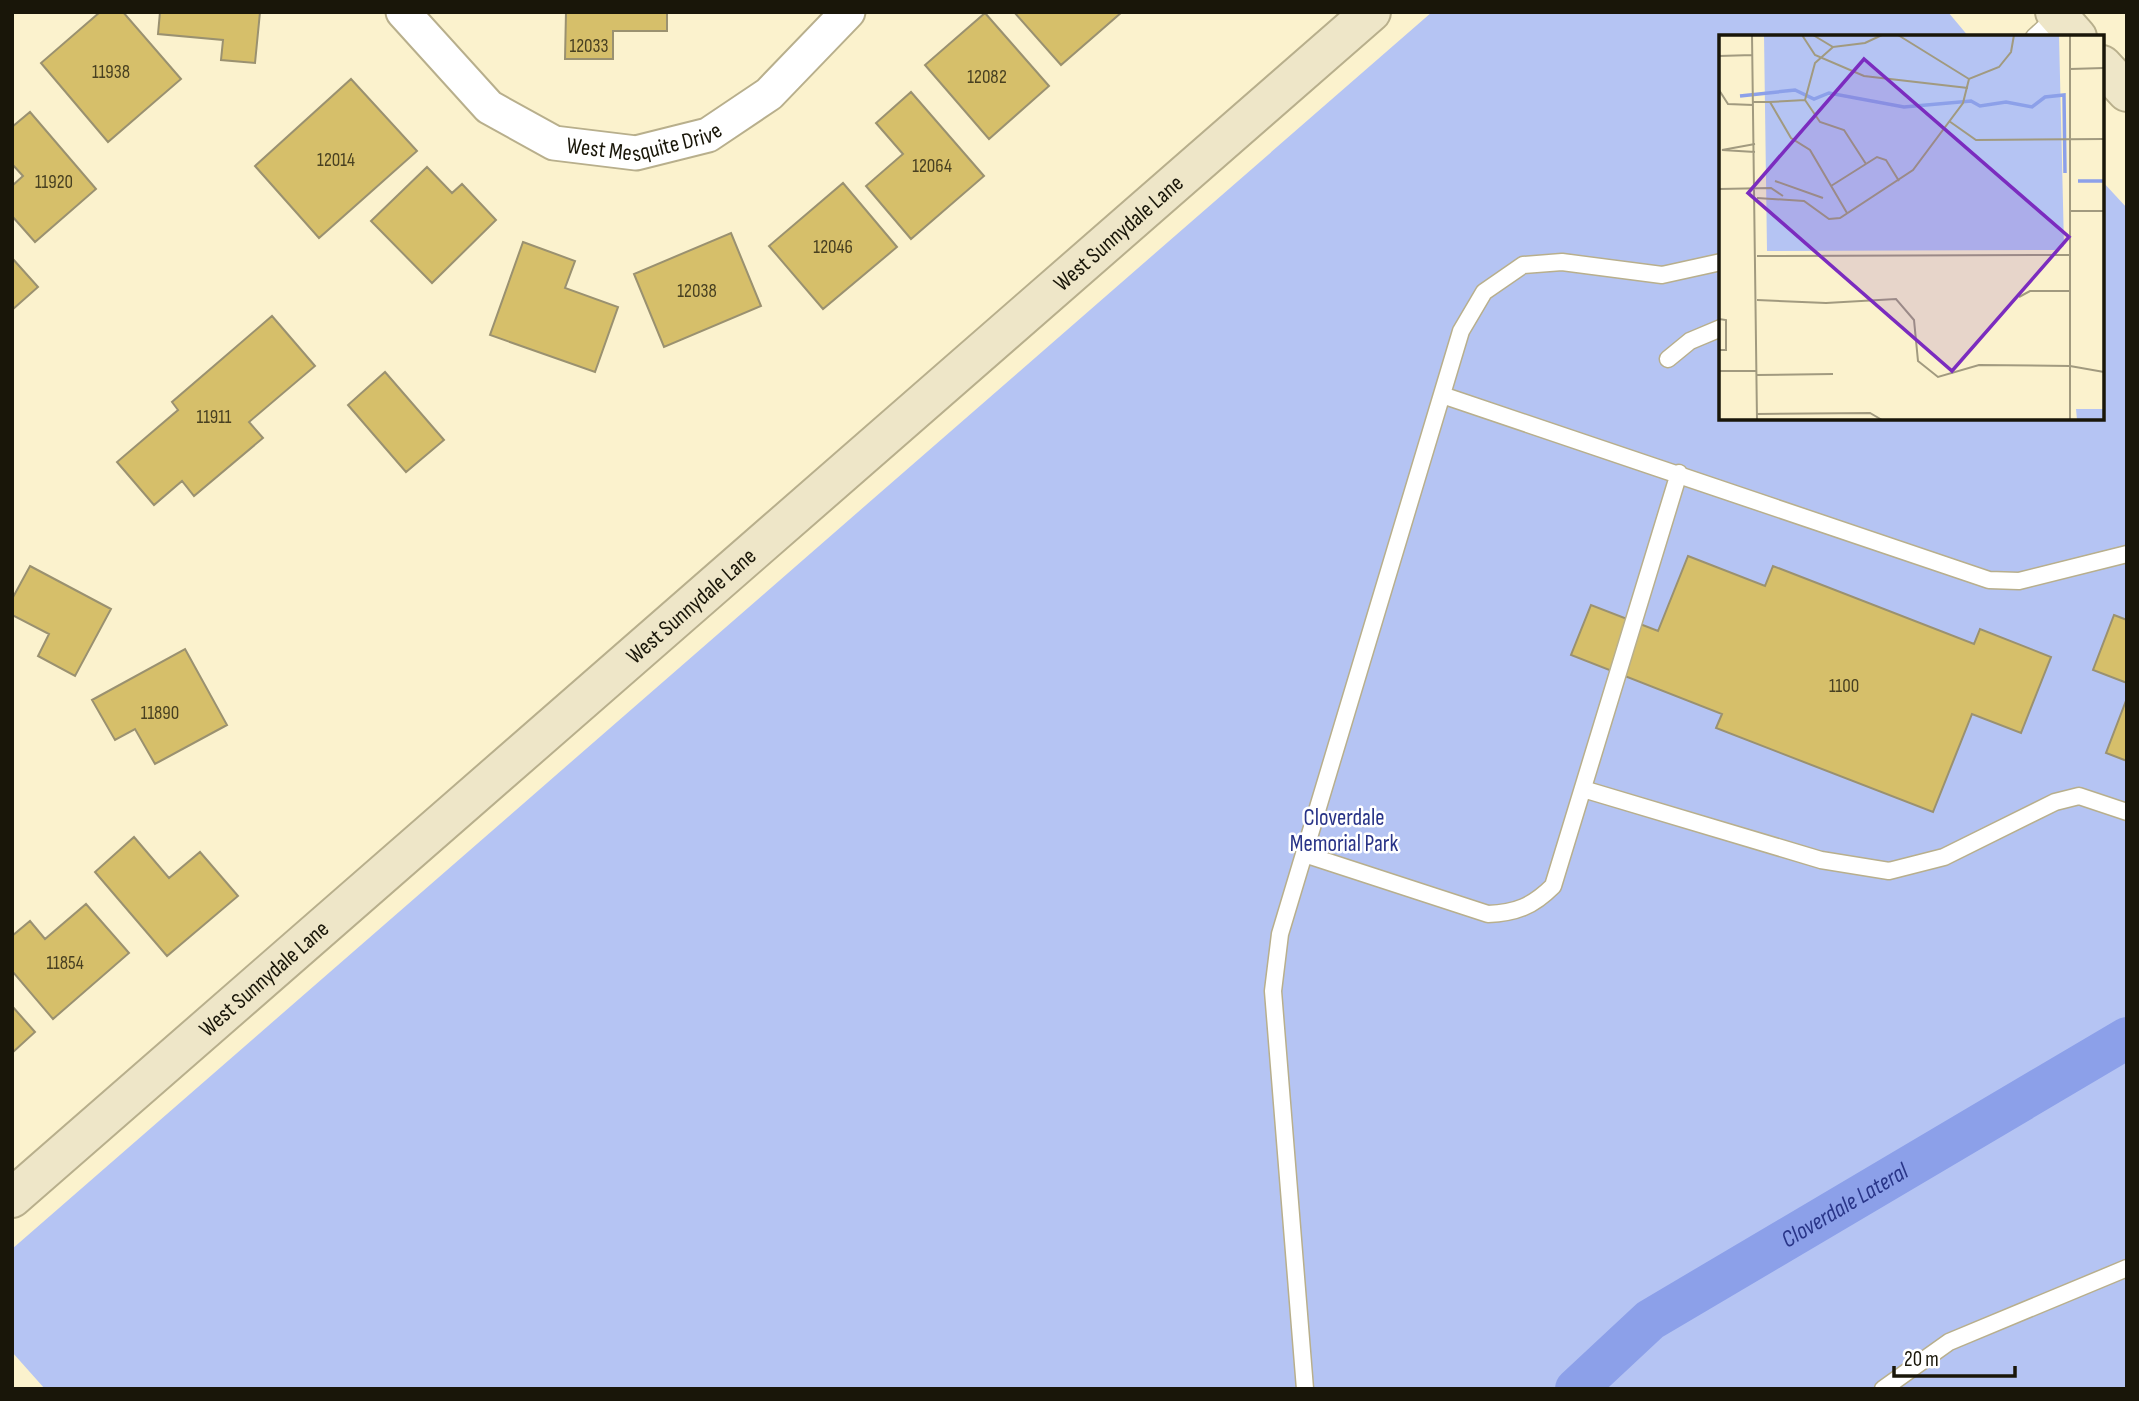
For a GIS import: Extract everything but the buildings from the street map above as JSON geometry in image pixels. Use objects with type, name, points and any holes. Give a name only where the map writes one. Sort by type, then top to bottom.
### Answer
[{"type":"street","name":"West Mesquite Drive","points":[[403,12],[489,107],[554,142],[636,153],[708,135],[769,94],[848,12]]},
{"type":"street","name":"West Sunnydale Lane","points":[[12,1198],[1371,12]]},
{"type":"lane","points":[[1306,1389],[1273,991],[1280,933],[1461,331],[1484,292],[1523,265],[1562,262],[1662,275],[1719,262]]},
{"type":"lane","points":[[1668,359],[1690,341],[1719,329]]},
{"type":"lane","points":[[1442,395],[1989,580],[2019,581],[2127,554]]},
{"type":"lane","points":[[1304,854],[1488,914],[1511,914],[1537,903],[1553,886],[1679,473]]},
{"type":"lane","points":[[1583,789],[1821,860],[1889,871],[1944,857],[2055,802],[2079,796],[2127,812]]},
{"type":"lane","points":[[1883,1389],[1949,1342],[2127,1268]]},
{"type":"green space","name":"Cloverdale Memorial Park","points":[[1432,12],[1948,12],[1967,35],[1719,35],[1719,420],[2104,420],[2104,183],[2127,208],[2127,1389],[45,1389],[12,1352],[12,1249]]},
{"type":"waterway","name":"Cloverdale Lateral","points":[[1576,1389],[1650,1320],[2127,1038]]}]
